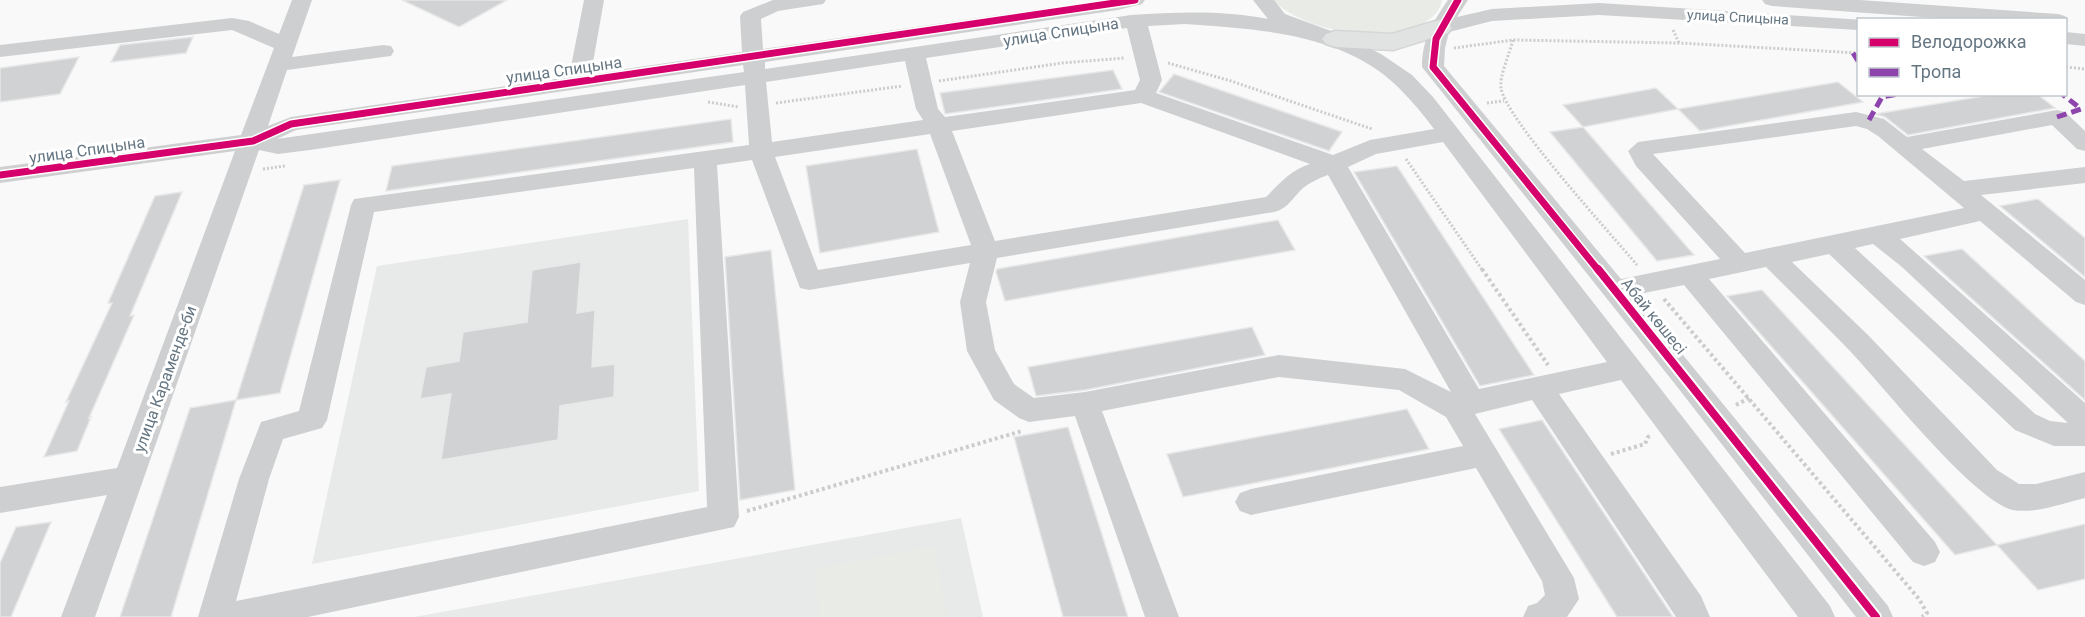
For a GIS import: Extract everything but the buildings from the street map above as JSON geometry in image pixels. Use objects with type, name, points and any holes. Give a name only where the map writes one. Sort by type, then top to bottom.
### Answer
[{"type":"main road","points":[[1335,39],[1393,42],[1435,39]]},
{"type":"street","name":"улица Караменде-би","points":[[78,617],[303,0]]},
{"type":"street","points":[[571,0],[593,4],[579,82]]},
{"type":"street","points":[[816,0],[773,3],[750,16],[756,66],[761,151],[809,281],[1274,204],[1294,183],[1308,173],[1370,147],[1449,134]]},
{"type":"street","points":[[1263,0],[1278,18],[1335,39],[1373,59],[1404,80],[1449,134],[1818,617]]},
{"type":"street","points":[[1435,39],[1458,0]]},
{"type":"street","name":"улица Спицына","points":[[1772,0],[2029,18]]},
{"type":"street","name":"улица Спицына","points":[[253,141],[278,147],[1118,4],[1136,10],[1185,18],[1251,22],[1335,39]]},
{"type":"street","name":"улица Спицына","points":[[1435,39],[1492,15],[1599,9],[1857,24]]},
{"type":"street","points":[[1136,10],[1150,80],[1143,96]]},
{"type":"street","name":"улица Спицына","points":[[0,175],[253,141],[291,124],[579,82],[914,54],[1136,10]]},
{"type":"street","points":[[2067,20],[2085,21]]},
{"type":"street","points":[[0,51],[223,24],[242,25],[283,55],[383,51]]},
{"type":"street","points":[[2067,38],[2085,40]]},
{"type":"street","name":"Абай көшесі","points":[[1435,39],[1433,67],[1876,617]]},
{"type":"street","points":[[914,54],[927,109],[939,126],[986,251],[973,302],[981,351],[1004,392],[1029,410],[1084,403],[1279,366],[1405,380],[1464,406],[1629,368]]},
{"type":"street","points":[[215,617],[254,479],[271,430],[312,420],[363,206],[1143,96],[1334,164],[1464,406],[1483,454],[1558,578],[1562,599],[1547,616],[1540,617]]},
{"type":"street","points":[[1902,145],[2057,117],[2085,144]]},
{"type":"street","points":[[1739,263],[1644,161],[1640,151],[1646,147],[1856,119],[1869,120],[1878,124],[2085,296]]},
{"type":"street","points":[[234,617],[723,517],[705,158]]},
{"type":"street","points":[[1959,190],[2085,175]]},
{"type":"street","points":[[1614,290],[1985,212]]},
{"type":"street","points":[[1878,234],[1911,261],[2085,421]]},
{"type":"street","points":[[1834,244],[2025,422],[2045,433],[2067,437],[2085,434]]},
{"type":"street","points":[[1771,257],[1859,343],[1986,479],[2014,497],[2036,497],[2085,485]]},
{"type":"street","points":[[1690,274],[1924,552]]},
{"type":"street","points":[[1550,385],[1689,607],[1693,617]]},
{"type":"street","points":[[1084,403],[1162,617]]},
{"type":"street","points":[[1251,502],[1483,454]]},
{"type":"street","points":[[0,500],[128,479]]},
{"type":"path","points":[[1435,39],[1679,43],[1857,53]]},
{"type":"path","points":[[1513,40],[1500,86],[1504,101],[1536,144],[1650,282],[1920,599],[1927,613],[1922,617]]},
{"type":"path","points":[[697,104],[708,102],[740,107],[759,106],[1062,63],[1146,56],[1231,81],[1371,129],[1395,143],[1437,201],[1550,385]]},
{"type":"path","points":[[2067,67],[2085,69]]},
{"type":"path","points":[[241,172],[287,166]]},
{"type":"path","points":[[1611,454],[1645,444],[1648,437],[1674,427]]},
{"type":"path","points":[[723,517],[768,506],[968,445],[1026,431]]},
{"type":"path","points":[[1604,445],[1617,464]]},
{"type":"shaded area","points":[[1273,0],[1442,0],[1437,12],[1421,25],[1401,32],[1379,34],[1330,29],[1288,12]]},
{"type":"shaded area","points":[[688,219],[699,491],[312,564],[377,266]]},
{"type":"shaded area","points":[[961,518],[983,617],[414,617]]},
{"type":"shaded area","points":[[934,546],[947,617],[819,617],[814,569]]},
{"type":"marked path","points":[[1853,53],[1857,59]]},
{"type":"marked path","points":[[1869,120],[1882,97],[1887,96]]},
{"type":"marked path","points":[[2057,117],[2081,109],[2065,96]]},
{"type":"cycle path","points":[[0,175],[253,141],[291,124],[1135,0]]},
{"type":"cycle path","points":[[1458,0],[1436,39],[1433,67],[1685,376],[1876,617]]}]
